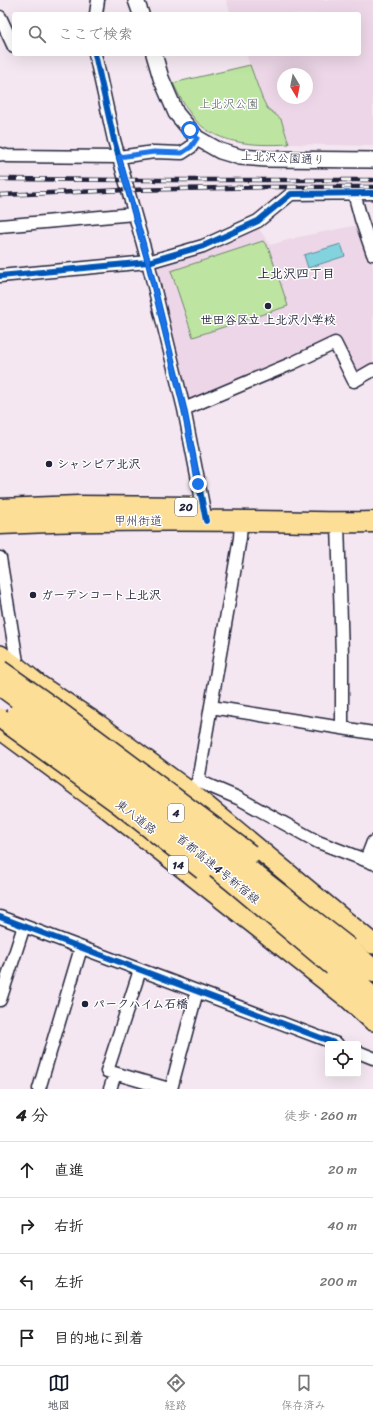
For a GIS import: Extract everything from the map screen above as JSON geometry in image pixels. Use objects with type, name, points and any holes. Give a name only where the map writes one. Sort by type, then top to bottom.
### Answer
[{"type":"highway","name":"甲州街道","points":[[0,509],[78,506],[205,514],[241,521],[338,523],[373,522]]},
{"type":"highway","name":"甲州街道","points":[[0,524],[205,514],[373,509]]},
{"type":"highway","name":"首都高速4号新宿線","points":[[0,684],[129,777],[341,957],[373,999]]},
{"type":"highway","name":"首都高速4号新宿線","points":[[0,702],[115,786],[215,866],[341,957],[373,970]]},
{"type":"highway","points":[[341,957],[373,994]]},
{"type":"main road","points":[[0,655],[9,669],[72,720],[373,948]]},
{"type":"main road","points":[[9,669],[39,685],[194,786],[373,944]]},
{"type":"main road","points":[[1,727],[39,685]]},
{"type":"main road","name":"東八道路","points":[[1,727],[119,804],[215,879],[373,1021]]},
{"type":"main road","name":"14","points":[[1,727],[349,999]]},
{"type":"street","points":[[96,12],[98,0]]},
{"type":"street","points":[[136,0],[140,12]]},
{"type":"street","points":[[0,17],[12,43]]},
{"type":"street","points":[[95,56],[114,140],[148,262],[184,409],[205,514]]},
{"type":"street","name":"上北沢公園通り","points":[[155,56],[161,78],[176,113],[197,138],[220,151],[240,157],[267,159],[373,160]]},
{"type":"street","points":[[0,154],[7,156],[119,157],[154,152],[182,153],[191,147],[197,138]]},
{"type":"street","points":[[354,193],[373,254]]},
{"type":"street","points":[[0,276],[148,262],[203,246],[258,221],[291,194],[373,193]]},
{"type":"street","points":[[0,226],[134,214]]},
{"type":"street","points":[[184,409],[293,363],[335,343],[354,381],[373,370]]},
{"type":"street","points":[[241,521],[241,533],[211,707],[194,786],[238,798],[318,842],[370,861],[373,842]]},
{"type":"street","points":[[338,523],[342,655],[342,728]]},
{"type":"street","points":[[0,558],[9,669]]},
{"type":"street","points":[[211,707],[373,732]]},
{"type":"street","points":[[0,917],[330,1041]]},
{"type":"street","points":[[0,1000],[24,926]]},
{"type":"street","points":[[39,1089],[81,948]]},
{"type":"street","points":[[140,970],[107,1071],[114,1074],[170,1089],[197,991]]},
{"type":"street","points":[[361,1053],[372,1058]]},
{"type":"street","points":[[110,1089],[114,1074]]},
{"type":"shaded area","points":[[226,0],[373,0],[373,146],[289,144],[281,119],[267,108],[247,56],[361,56],[361,12],[230,12]]},
{"type":"shaded area","name":"世田谷区立 上北沢小学校","points":[[358,225],[373,267],[373,366],[355,377],[337,340],[190,402],[186,401],[155,272],[158,264],[257,226],[270,245],[299,237]]},
{"type":"green space","name":"上北沢公園","points":[[250,65],[267,108],[281,119],[289,144],[248,144],[210,132],[199,124],[190,113],[173,83]]},
{"type":"green space","points":[[263,241],[269,249],[288,306],[193,337],[171,271]]},
{"type":"water","points":[[341,244],[345,256],[308,268],[304,255]]},
{"type":"railway","points":[[0,179],[373,180]]},
{"type":"railway","points":[[0,195],[127,190],[271,187],[373,187]]},
{"type":"cycle path","points":[[95,56],[114,140],[148,262],[184,409],[206,521]]},
{"type":"cycle path","points":[[0,276],[148,262],[203,246],[258,221],[291,194],[373,193]]},
{"type":"cycle path","points":[[0,917],[329,1041]]},
{"type":"place","name":"世田谷区立 上北沢小学校","points":[[268,306]]},
{"type":"place","name":"シャンピア北沢","points":[[49,464]]},
{"type":"place","name":"ガーデンコート上北沢","points":[[33,595]]},
{"type":"place","name":"パークハイム石橋","points":[[85,1004]]},
{"type":"district","name":"上北沢四丁目","points":[[296,273]]},
{"type":"route","points":[[190,130],[197,138],[191,147],[182,153],[154,152],[119,157],[148,262],[184,409],[198,484]]}]
